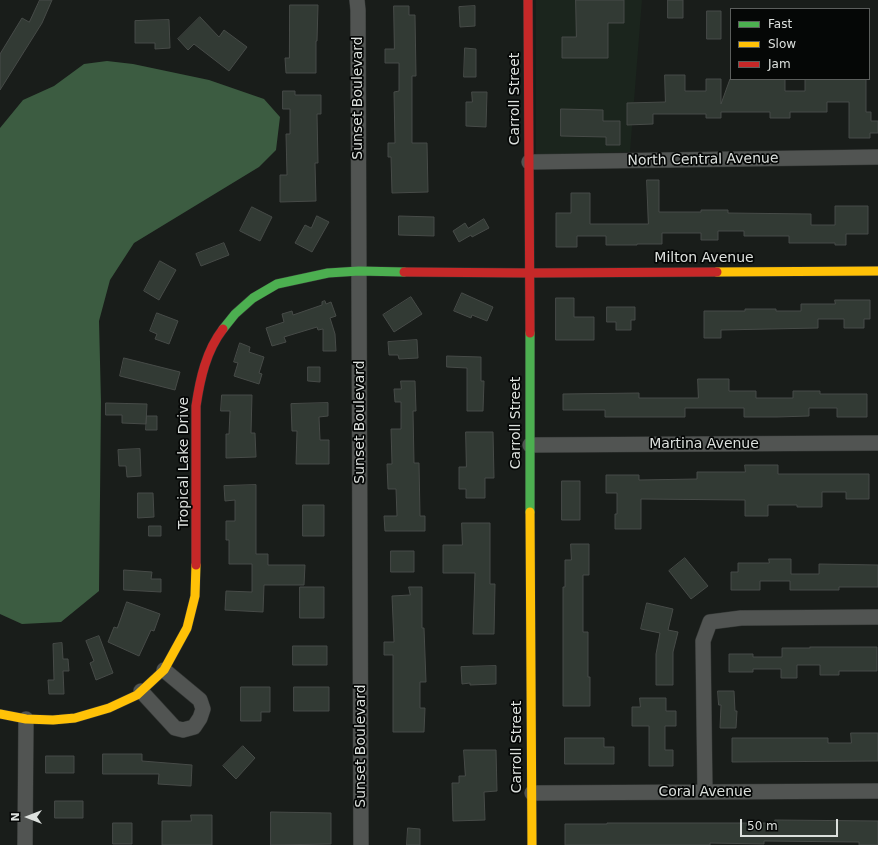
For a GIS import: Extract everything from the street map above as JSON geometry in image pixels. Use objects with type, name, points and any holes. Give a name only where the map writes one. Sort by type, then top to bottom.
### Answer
[{"type":"street","name":"Sunset Boulevard","points":[[357,0],[361,845]]},
{"type":"street","name":"Carroll Street","points":[[528,0],[532,845]]},
{"type":"street","name":"North Central Avenue","points":[[529,162],[878,157]]},
{"type":"street","name":"Tropical Lake Drive","points":[[0,714],[26,719],[53,720],[75,718],[109,708],[137,695],[164,670],[187,628],[195,596],[197,546],[196,406],[200,381],[209,353],[221,332],[235,314],[253,298],[277,284],[328,273],[359,271],[530,273]]},
{"type":"street","name":"Milton Avenue","points":[[530,273],[878,271]]},
{"type":"street","name":"Martina Avenue","points":[[530,445],[878,443]]},
{"type":"street","points":[[705,792],[703,642],[710,622],[741,618],[878,617]]},
{"type":"street","points":[[141,691],[175,728],[183,730],[194,727],[202,714],[200,700],[164,670]]},
{"type":"street","points":[[24,845],[26,719]]},
{"type":"street","name":"Coral Avenue","points":[[532,793],[878,791]]},
{"type":"shaded area","points":[[536,0],[642,0],[630,152],[536,155]]},
{"type":"shaded area","points":[[107,61],[133,64],[209,80],[264,99],[280,117],[276,150],[259,167],[134,243],[110,280],[99,321],[101,402],[99,591],[61,622],[22,624],[0,614],[0,128],[23,100],[54,86],[84,64]]},
{"type":"building","points":[[40,0],[52,0],[42,23],[0,90],[0,54],[22,18],[29,22]]},
{"type":"building","points":[[576,0],[624,0],[624,23],[608,23],[608,58],[562,58],[562,37],[576,37]]},
{"type":"building","points":[[668,0],[683,0],[683,18],[668,18]]},
{"type":"building","points":[[290,5],[318,5],[316,73],[286,73],[285,58],[289,58]]},
{"type":"building","points":[[394,6],[409,6],[409,15],[415,15],[416,76],[412,76],[412,143],[427,143],[428,192],[392,193],[391,157],[388,157],[388,143],[395,143],[394,92],[399,91],[399,63],[385,63],[385,49],[394,49]]},
{"type":"building","points":[[475,6],[475,26],[460,27],[459,7]]},
{"type":"building","points":[[707,11],[721,11],[721,39],[707,39]]},
{"type":"building","points":[[200,17],[219,37],[224,30],[247,47],[229,71],[194,44],[188,50],[178,39]]},
{"type":"building","points":[[169,20],[170,48],[155,49],[155,43],[135,43],[135,21]]},
{"type":"building","points":[[465,48],[476,49],[476,77],[464,77]]},
{"type":"building","points":[[665,75],[685,75],[685,91],[706,91],[706,79],[721,79],[721,104],[730,79],[785,80],[785,91],[805,91],[805,80],[866,80],[866,112],[871,112],[871,121],[878,121],[878,133],[870,133],[870,138],[849,138],[849,102],[827,102],[827,112],[790,112],[790,118],[770,118],[770,112],[721,112],[721,118],[706,118],[706,114],[653,114],[653,124],[627,125],[627,103],[665,102]]},
{"type":"building","points":[[283,91],[295,91],[295,95],[321,95],[321,114],[317,114],[318,163],[315,163],[316,201],[280,202],[280,175],[287,175],[286,134],[290,134],[290,109],[283,109]]},
{"type":"building","points":[[472,92],[487,92],[486,127],[466,126],[466,102],[472,102]]},
{"type":"building","points":[[561,109],[603,110],[603,121],[620,121],[620,145],[606,145],[606,137],[561,136]]},
{"type":"building","points":[[647,180],[659,180],[659,212],[701,212],[701,210],[728,210],[728,213],[811,214],[811,225],[835,225],[835,206],[868,206],[868,234],[846,234],[846,245],[835,245],[835,243],[789,243],[789,236],[744,236],[744,231],[718,231],[718,240],[701,240],[701,233],[662,233],[662,244],[637,245],[606,245],[606,236],[577,236],[577,247],[556,247],[556,213],[571,213],[571,193],[590,193],[590,224],[648,224]]},
{"type":"building","points":[[252,207],[272,217],[260,241],[240,231]]},
{"type":"building","points":[[317,216],[329,222],[312,252],[295,243],[305,225],[311,228]]},
{"type":"building","points":[[399,216],[434,217],[434,236],[399,235]]},
{"type":"building","points":[[484,219],[489,228],[472,237],[471,235],[459,242],[453,231],[465,223],[468,228]]},
{"type":"building","points":[[224,243],[229,255],[201,266],[196,254]]},
{"type":"building","points":[[160,261],[176,270],[159,300],[144,291]]},
{"type":"building","points":[[462,293],[493,307],[487,321],[472,315],[471,318],[454,311]]},
{"type":"building","points":[[411,297],[422,314],[394,332],[383,315]]},
{"type":"building","points":[[556,298],[574,298],[574,317],[594,317],[594,340],[556,340]]},
{"type":"building","points":[[835,300],[870,300],[870,319],[864,319],[864,328],[844,328],[844,319],[818,319],[818,328],[721,330],[721,338],[704,338],[704,311],[776,309],[776,311],[801,311],[801,304],[835,304]]},
{"type":"building","points":[[325,301],[326,304],[331,302],[336,316],[330,318],[335,334],[336,351],[323,351],[323,329],[318,330],[317,327],[284,337],[286,342],[272,346],[266,328],[284,322],[282,314],[292,311],[293,315],[322,305],[322,302]]},
{"type":"building","points":[[607,307],[635,307],[635,320],[631,320],[631,330],[616,330],[616,322],[607,322]]},
{"type":"building","points":[[157,313],[178,321],[169,344],[155,339],[157,334],[150,331]]},
{"type":"building","points":[[417,340],[418,358],[399,359],[398,355],[389,355],[388,342]]},
{"type":"building","points":[[240,343],[250,347],[249,352],[264,357],[259,373],[262,374],[259,384],[234,376],[238,363],[234,362]]},
{"type":"building","points":[[447,356],[481,357],[481,381],[484,381],[483,411],[467,411],[467,368],[447,367]]},
{"type":"building","points":[[124,358],[180,372],[175,390],[120,376]]},
{"type":"building","points":[[308,367],[320,367],[320,382],[308,381]]},
{"type":"building","points":[[698,379],[729,379],[729,391],[756,391],[756,398],[793,398],[793,391],[820,391],[820,394],[867,394],[867,417],[837,417],[837,408],[809,408],[809,416],[777,417],[744,417],[744,408],[685,408],[685,417],[605,417],[605,410],[563,410],[563,394],[639,393],[639,398],[698,398]]},
{"type":"building","points":[[401,381],[415,381],[416,411],[413,411],[414,463],[419,463],[420,516],[425,516],[425,531],[385,531],[384,516],[397,516],[396,489],[388,489],[387,464],[392,464],[391,429],[401,429],[401,402],[395,402],[394,389],[401,389]]},
{"type":"building","points":[[222,395],[252,395],[251,433],[255,433],[256,457],[226,458],[226,434],[229,434],[230,411],[221,411]]},
{"type":"building","points":[[106,403],[147,404],[146,424],[122,423],[122,415],[106,415]]},
{"type":"building","points":[[328,403],[328,416],[319,417],[320,440],[329,440],[329,464],[296,464],[297,431],[292,431],[291,404]]},
{"type":"building","points":[[147,416],[157,416],[157,430],[146,430]]},
{"type":"building","points":[[466,432],[493,432],[494,478],[485,478],[485,498],[466,498],[466,489],[459,489],[459,467],[466,467]]},
{"type":"building","points":[[140,449],[141,476],[127,477],[126,466],[119,466],[118,450]]},
{"type":"building","points":[[745,465],[778,465],[778,474],[869,474],[869,499],[846,499],[846,492],[822,492],[822,507],[768,505],[768,516],[745,516],[745,500],[641,499],[641,529],[615,529],[617,493],[606,493],[606,475],[639,475],[639,480],[697,479],[697,472],[745,472]]},
{"type":"building","points":[[562,481],[580,481],[580,520],[562,520]]},
{"type":"building","points":[[256,485],[256,554],[268,554],[268,565],[305,565],[304,585],[264,585],[263,612],[225,610],[226,591],[252,592],[252,564],[229,564],[229,540],[226,540],[226,521],[235,521],[235,500],[225,501],[224,486]]},
{"type":"building","points":[[138,493],[153,493],[154,517],[138,518]]},
{"type":"building","points":[[303,505],[324,505],[324,536],[303,536]]},
{"type":"building","points":[[462,523],[490,523],[490,584],[495,584],[494,634],[473,634],[475,573],[443,573],[443,545],[462,545]]},
{"type":"building","points":[[149,526],[161,526],[161,536],[149,536]]},
{"type":"building","points":[[571,544],[589,544],[589,575],[583,575],[583,632],[588,632],[588,677],[590,677],[590,706],[563,706],[563,587],[565,587],[565,560],[571,560]]},
{"type":"building","points":[[391,551],[414,551],[414,572],[391,572]]},
{"type":"building","points":[[685,558],[708,586],[691,599],[669,571]]},
{"type":"building","points":[[769,559],[791,559],[791,574],[819,574],[819,564],[878,565],[878,587],[839,587],[839,590],[790,590],[790,581],[760,581],[760,590],[731,590],[731,572],[738,572],[738,563],[769,563]]},
{"type":"building","points":[[124,570],[152,572],[151,579],[161,579],[161,592],[124,590]]},
{"type":"building","points":[[300,587],[324,587],[324,618],[300,618]]},
{"type":"building","points":[[409,587],[422,587],[422,628],[424,628],[426,682],[420,682],[420,708],[425,708],[424,732],[393,732],[393,655],[384,655],[384,642],[394,642],[392,596],[410,595]]},
{"type":"building","points":[[127,602],[160,614],[154,631],[151,630],[139,656],[108,642],[114,627],[117,628]]},
{"type":"building","points":[[647,603],[673,609],[668,630],[678,632],[673,652],[673,685],[656,685],[656,654],[660,633],[641,629]]},
{"type":"building","points":[[99,636],[113,673],[96,680],[90,663],[94,661],[86,641]]},
{"type":"building","points":[[62,643],[63,659],[68,659],[69,671],[63,671],[64,694],[49,694],[48,680],[54,680],[53,644]]},
{"type":"building","points":[[293,646],[327,646],[327,665],[293,665]]},
{"type":"building","points":[[877,647],[877,671],[839,671],[839,675],[820,675],[820,665],[797,665],[797,678],[781,678],[781,669],[753,669],[753,672],[729,672],[729,654],[753,654],[753,657],[782,657],[782,648]]},
{"type":"building","points":[[496,666],[496,684],[462,684],[461,667]]},
{"type":"building","points":[[241,687],[270,687],[270,712],[261,712],[261,721],[241,721]]},
{"type":"building","points":[[294,687],[329,687],[329,711],[294,711]]},
{"type":"building","points":[[718,691],[734,691],[735,711],[737,711],[736,728],[720,728],[721,705],[719,705]]},
{"type":"building","points":[[640,698],[666,698],[666,711],[676,711],[676,726],[665,726],[665,750],[673,750],[673,766],[649,766],[649,726],[632,726],[632,707],[640,707]]},
{"type":"building","points":[[851,733],[878,733],[878,761],[732,762],[732,738],[828,738],[828,743],[851,743]]},
{"type":"building","points":[[565,738],[604,738],[604,747],[614,747],[614,764],[565,764]]},
{"type":"building","points":[[243,746],[255,758],[236,779],[223,766]]},
{"type":"building","points":[[464,750],[496,750],[497,791],[484,792],[485,820],[453,821],[452,783],[459,783],[459,776],[465,776]]},
{"type":"building","points":[[103,754],[142,754],[142,761],[192,765],[191,786],[158,784],[159,774],[103,774]]},
{"type":"building","points":[[46,756],[74,756],[74,773],[46,773]]},
{"type":"building","points":[[55,801],[83,801],[83,818],[55,818]]},
{"type":"building","points":[[271,812],[331,813],[331,844],[271,845]]},
{"type":"building","points":[[191,815],[212,815],[212,845],[162,845],[162,821],[191,821]]},
{"type":"building","points":[[775,820],[878,821],[878,845],[859,845],[859,842],[764,841],[764,844],[710,843],[710,845],[565,845],[565,824],[775,823]]},
{"type":"building","points":[[113,823],[132,823],[132,844],[113,844]]},
{"type":"building","points":[[408,828],[420,829],[420,845],[407,845]]},
{"type":"traffic: fast","points":[[223,329],[235,314],[253,298],[277,284],[328,273],[359,271],[404,272]]},
{"type":"traffic: fast","points":[[530,333],[530,512]]},
{"type":"traffic: slow","points":[[717,272],[878,271]]},
{"type":"traffic: slow","points":[[530,512],[532,845]]},
{"type":"traffic: slow","points":[[0,714],[26,719],[53,720],[75,718],[109,708],[137,695],[164,670],[187,628],[195,596],[196,565]]},
{"type":"traffic: jam","points":[[528,0],[530,333]]},
{"type":"traffic: jam","points":[[404,272],[717,272]]},
{"type":"traffic: jam","points":[[196,565],[196,406],[208,356],[223,329]]}]
